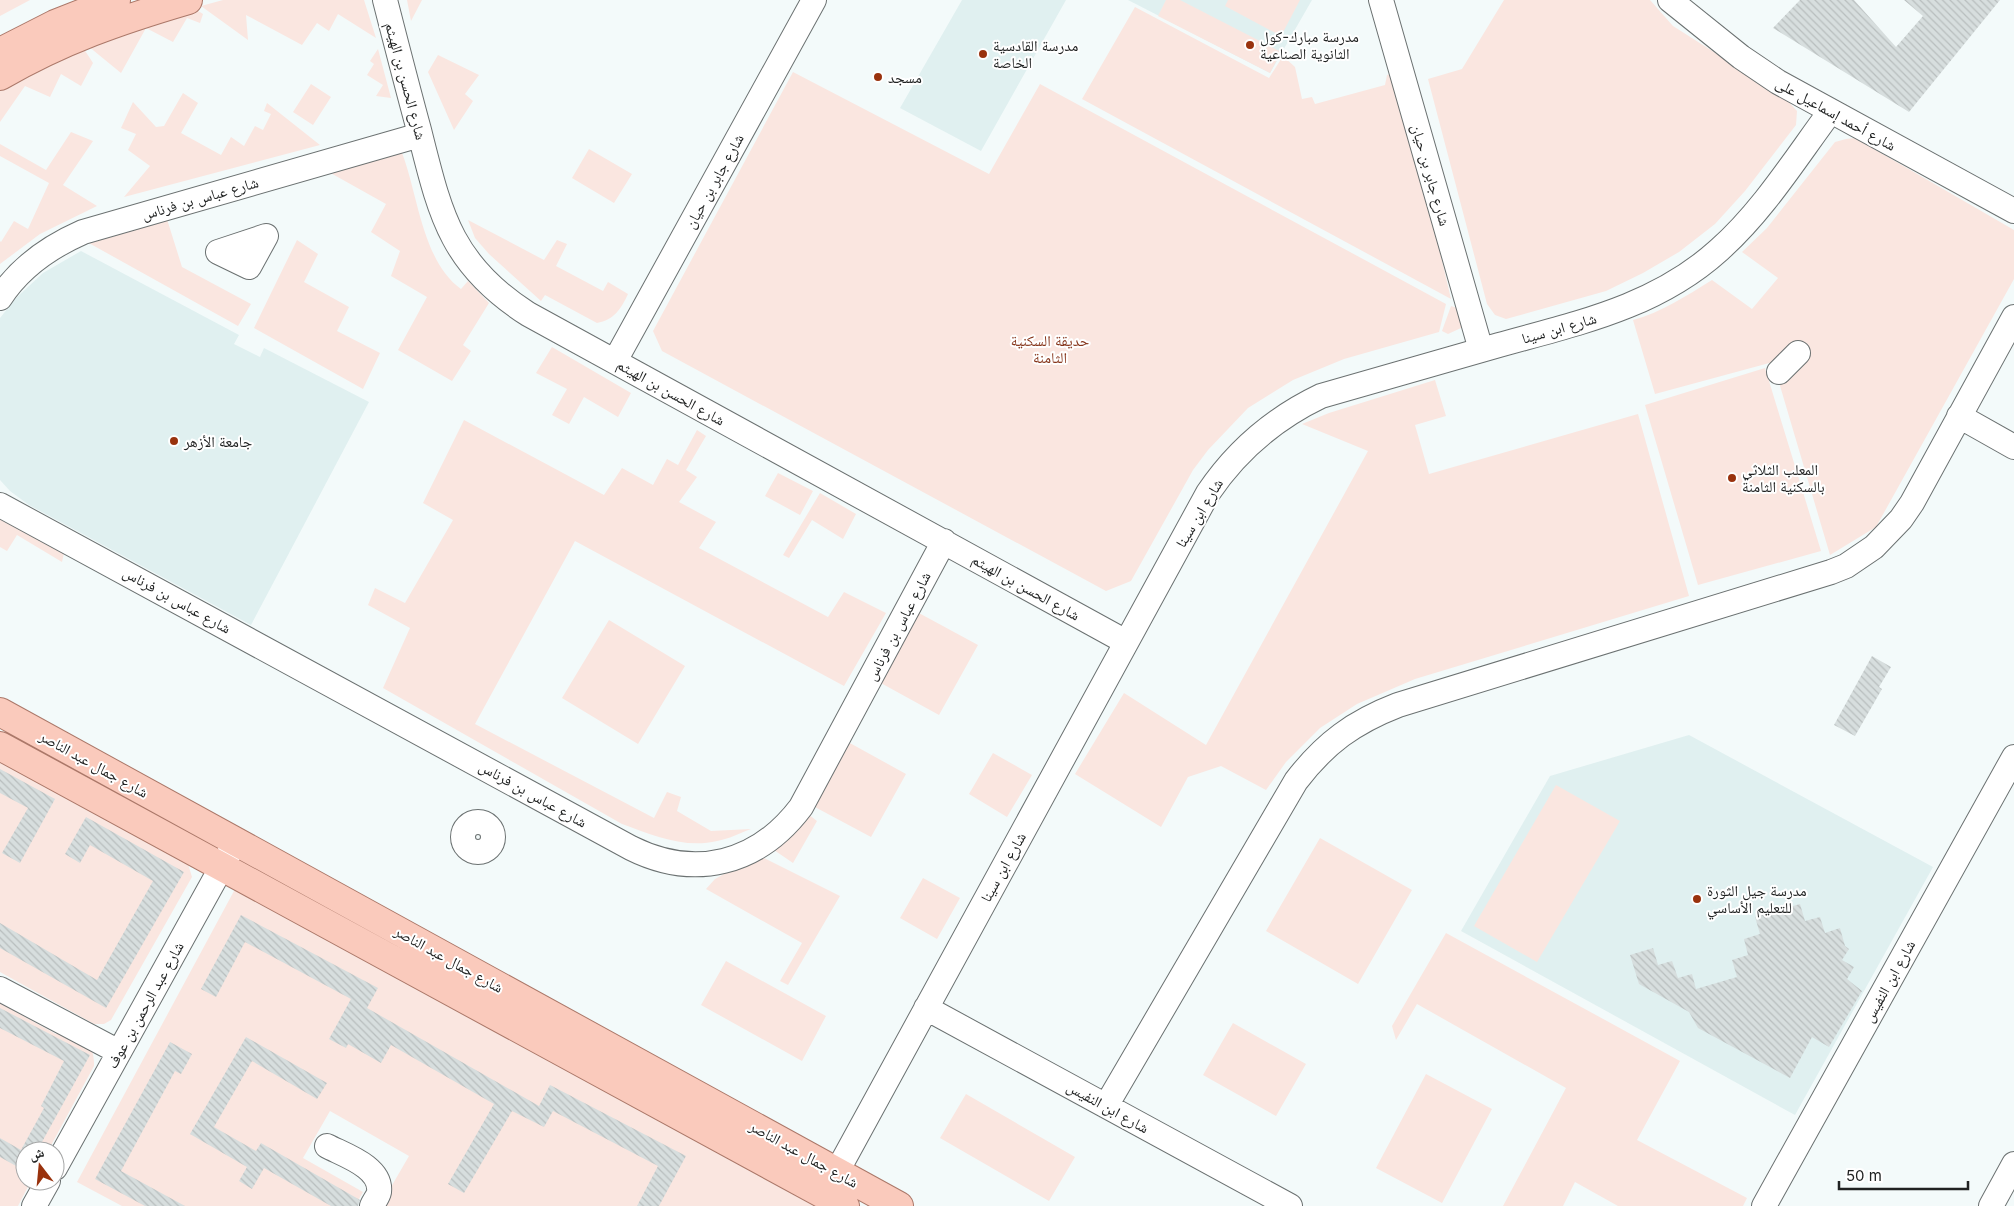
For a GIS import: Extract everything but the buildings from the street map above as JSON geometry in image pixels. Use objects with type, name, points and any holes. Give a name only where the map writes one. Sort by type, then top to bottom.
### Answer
[{"type":"main road","points":[[0,52],[55,24],[116,0]]},
{"type":"main road","points":[[0,76],[57,46],[93,30],[188,0]]},
{"type":"main road","name":"شارع جمال عبد الناصر","points":[[0,712],[236,841],[835,1191]]},
{"type":"main road","name":"شارع جمال عبد الناصر","points":[[0,746],[222,867],[835,1191],[899,1206]]},
{"type":"street","name":"شارع الحسن بن الهيثم","points":[[385,0],[438,204],[454,241],[478,274],[493,289],[522,310],[615,362],[1126,642]]},
{"type":"street","name":"شارع جابر بن حيان","points":[[615,362],[814,0]]},
{"type":"street","name":"شارع جابر بن حيان","points":[[1381,0],[1481,350]]},
{"type":"street","name":"شارع أحمد إسماعيل على","points":[[1670,0],[1741,57],[1778,82],[2014,211]]},
{"type":"street","name":"شارع ابن سينا","points":[[835,1191],[926,1008],[1208,493],[1233,459],[1264,430],[1288,413],[1321,396],[1605,315],[1651,296],[1697,268],[1719,250],[1758,208],[1830,112]]},
{"type":"street","name":"شارع عباس بن فرناس","points":[[0,298],[10,282],[39,256],[68,238],[83,232],[420,135]]},
{"type":"street","points":[[1106,1106],[1296,781],[1338,736],[1364,720],[1398,705],[1846,566],[1874,547],[1901,519],[2014,317]]},
{"type":"street","points":[[1780,372],[1798,353]]},
{"type":"street","points":[[1959,416],[2014,448]]},
{"type":"street","name":"شارع عباس بن فرناس","points":[[0,505],[631,848],[660,860],[691,865],[722,861],[745,854],[767,842],[791,820],[801,807],[944,541]]},
{"type":"street","name":"شارع ابن النفيس","points":[[1764,1206],[2014,757]]},
{"type":"street","name":"شارع عبد الرحمن بن عوف","points":[[65,1150],[236,841]]},
{"type":"street","points":[[0,989],[119,1052]]},
{"type":"street","name":"شارع ابن النفيس","points":[[926,1008],[1290,1206]]},
{"type":"street","points":[[327,1146],[372,1172],[376,1177],[379,1194],[372,1206]]},
{"type":"street","points":[[1991,1206],[2014,1164]]},
{"type":"shaded area","name":"مدرسة القادسية الخاصة","points":[[962,0],[1066,0],[981,151],[900,108]]},
{"type":"shaded area","name":"مدرسة مبارك-كول الثانوية الصناعية","points":[[1128,0],[1312,0],[1270,73]]},
{"type":"shaded area","name":"جامعة الأزهر","points":[[81,251],[239,335],[234,344],[260,357],[264,348],[369,402],[251,625],[29,505],[10,491],[0,480],[0,318],[15,299],[43,273]]},
{"type":"shaded area","name":"مدرسة جيل الثورة للتعليم الأساسي","points":[[1689,735],[1933,867],[1795,1115],[1461,931],[1550,776]]},
{"type":"green space","points":[[0,0],[30,0],[0,16]]},
{"type":"green space","points":[[223,0],[364,0],[376,38],[338,14],[329,31],[317,23],[302,45],[246,15],[248,40],[201,6]]},
{"type":"green space","points":[[407,0],[422,0],[411,21]]},
{"type":"green space","points":[[1166,0],[1180,0],[1281,52],[1270,73],[1158,16]]},
{"type":"green space","points":[[1228,0],[1300,0],[1281,36],[1225,6]]},
{"type":"green space","points":[[1504,0],[1650,0],[1673,26],[1769,87],[1786,99],[1797,111],[1796,125],[1745,191],[1715,224],[1679,252],[1643,273],[1606,291],[1506,319],[1495,315],[1487,304],[1428,79],[1462,69]]},
{"type":"green space","points":[[192,7],[203,14],[200,23],[187,18],[173,42],[146,28],[121,73],[88,46]]},
{"type":"green space","points":[[1135,7],[1269,78],[1283,56],[1295,67],[1302,99],[1312,97],[1315,104],[1385,85],[1387,75],[1398,72],[1451,299],[1082,99]]},
{"type":"green space","points":[[82,46],[93,63],[81,86],[61,74],[50,97],[25,86],[0,122],[0,89]]},
{"type":"green space","points":[[378,49],[391,98],[376,96],[383,85],[367,75],[374,64],[370,61]]},
{"type":"green space","points":[[438,55],[479,75],[465,94],[473,101],[454,130],[428,72]]},
{"type":"green space","name":"حديقة السكنية الثامنة","points":[[793,72],[989,174],[1040,84],[1446,304],[1439,332],[1344,359],[1293,380],[1248,408],[1208,450],[1193,470],[1131,581],[1106,591],[662,351],[653,331]]},
{"type":"green space","points":[[311,84],[331,97],[313,125],[293,112]]},
{"type":"green space","points":[[183,93],[198,103],[181,133],[221,155],[231,137],[244,146],[255,126],[263,130],[271,114],[264,111],[267,103],[320,145],[124,197],[150,166],[128,150],[136,134],[121,128],[133,102],[156,127],[164,126]]},
{"type":"green space","points":[[71,132],[93,141],[63,185],[97,206],[40,234],[0,264],[0,241],[14,221],[28,229],[49,183],[0,156],[0,144],[46,170]]},
{"type":"green space","points":[[1855,138],[2014,230],[2014,279],[1876,527],[1830,555],[1773,362],[1655,394],[1633,320],[1664,308],[1712,280],[1752,309],[1778,278],[1742,252],[1767,228],[1835,142]]},
{"type":"green space","points":[[589,149],[632,174],[614,203],[572,178]]},
{"type":"green space","points":[[392,151],[402,153],[423,226],[438,262],[448,277],[461,289],[468,281],[489,303],[463,345],[471,351],[452,381],[398,350],[427,297],[391,276],[400,251],[371,232],[386,204],[327,171]]},
{"type":"green space","points":[[166,216],[182,267],[251,304],[238,326],[87,242]]},
{"type":"green space","points":[[468,220],[544,260],[557,240],[567,244],[556,266],[603,291],[608,282],[628,294],[623,304],[608,319],[597,323],[545,295],[541,301],[489,254],[475,238]]},
{"type":"green space","points":[[297,240],[318,254],[304,282],[349,307],[337,331],[380,353],[363,389],[254,328]]},
{"type":"green space","points":[[1451,306],[1457,308],[1463,321],[1461,328],[1448,334],[1442,331]]},
{"type":"green space","points":[[552,347],[631,393],[618,417],[584,397],[569,424],[552,415],[567,389],[536,373]]},
{"type":"green space","name":"المعلب الثلاثي بالسكنية الثامنة","points":[[1765,368],[1821,551],[1698,585],[1645,405]]},
{"type":"green space","points":[[1435,380],[1446,416],[1415,425],[1429,474],[1638,414],[1689,596],[1415,679],[1357,704],[1320,728],[1286,762],[1266,790],[1221,766],[1188,777],[1161,827],[1075,774],[1124,693],[1206,745],[1368,451],[1302,424],[1329,413]]},
{"type":"green space","points":[[464,420],[604,495],[622,468],[653,485],[667,459],[678,465],[697,430],[706,436],[686,470],[697,477],[679,502],[716,522],[699,548],[828,617],[844,592],[886,613],[844,686],[575,541],[475,724],[654,818],[667,792],[681,797],[677,811],[711,831],[751,829],[721,840],[693,843],[669,840],[622,824],[383,688],[410,628],[368,605],[375,588],[405,603],[453,520],[423,503]]},
{"type":"green space","points":[[778,473],[813,491],[800,515],[765,496]]},
{"type":"green space","points":[[820,493],[856,514],[843,539],[812,520],[789,558],[783,555]]},
{"type":"green space","points":[[0,517],[64,553],[62,562],[17,535],[7,551],[0,547]]},
{"type":"green space","points":[[917,612],[978,645],[939,715],[879,682]]},
{"type":"green space","points":[[609,620],[685,666],[638,744],[562,698]]},
{"type":"green space","points":[[848,742],[906,774],[871,837],[813,806]]},
{"type":"green space","points":[[993,753],[1032,775],[1007,817],[969,794]]},
{"type":"green space","points":[[0,756],[185,854],[192,877],[111,1020],[104,1024],[94,1024],[0,972]]},
{"type":"green space","points":[[1556,785],[1620,821],[1537,962],[1474,926]]},
{"type":"green space","points":[[808,814],[817,821],[793,863],[771,848]]},
{"type":"green space","points":[[1320,838],[1412,890],[1358,984],[1266,931]]},
{"type":"green space","points":[[758,855],[840,896],[788,985],[780,981],[802,943],[706,889],[715,879]]},
{"type":"green space","points":[[923,878],[960,898],[937,939],[900,918]]},
{"type":"green space","points":[[245,889],[830,1206],[380,1206],[409,1156],[330,1111],[303,1158],[363,1192],[355,1206],[122,1206],[77,1182],[234,891]]},
{"type":"green space","points":[[1446,933],[1680,1061],[1637,1140],[1747,1198],[1743,1206],[1618,1206],[1575,1182],[1563,1206],[1503,1206],[1566,1088],[1417,1004],[1396,1040],[1392,1026]]},
{"type":"green space","points":[[726,961],[826,1016],[802,1061],[701,1005]]},
{"type":"green space","points":[[0,1003],[56,1034],[60,1028],[85,1041],[92,1050],[94,1066],[53,1141],[15,1141],[15,1191],[26,1191],[18,1206],[0,1206]]},
{"type":"green space","points":[[1233,1023],[1306,1064],[1276,1116],[1203,1075]]},
{"type":"green space","points":[[1426,1074],[1492,1109],[1442,1203],[1376,1168]]},
{"type":"green space","points":[[966,1094],[1075,1157],[1049,1201],[940,1138]]},
{"type":"place","name":"مدرسة مبارك-كول الثانوية الصناعية","points":[[1250,45]]},
{"type":"place","name":"مدرسة القادسية الخاصة","points":[[983,54]]},
{"type":"place","name":"مسجد","points":[[878,77]]},
{"type":"place","name":"جامعة الأزهر","points":[[174,441]]},
{"type":"place","name":"المعلب الثلاثي بالسكنية الثامنة","points":[[1732,478]]},
{"type":"place","name":"مدرسة جيل الثورة للتعليم الأساسي","points":[[1697,899]]}]
